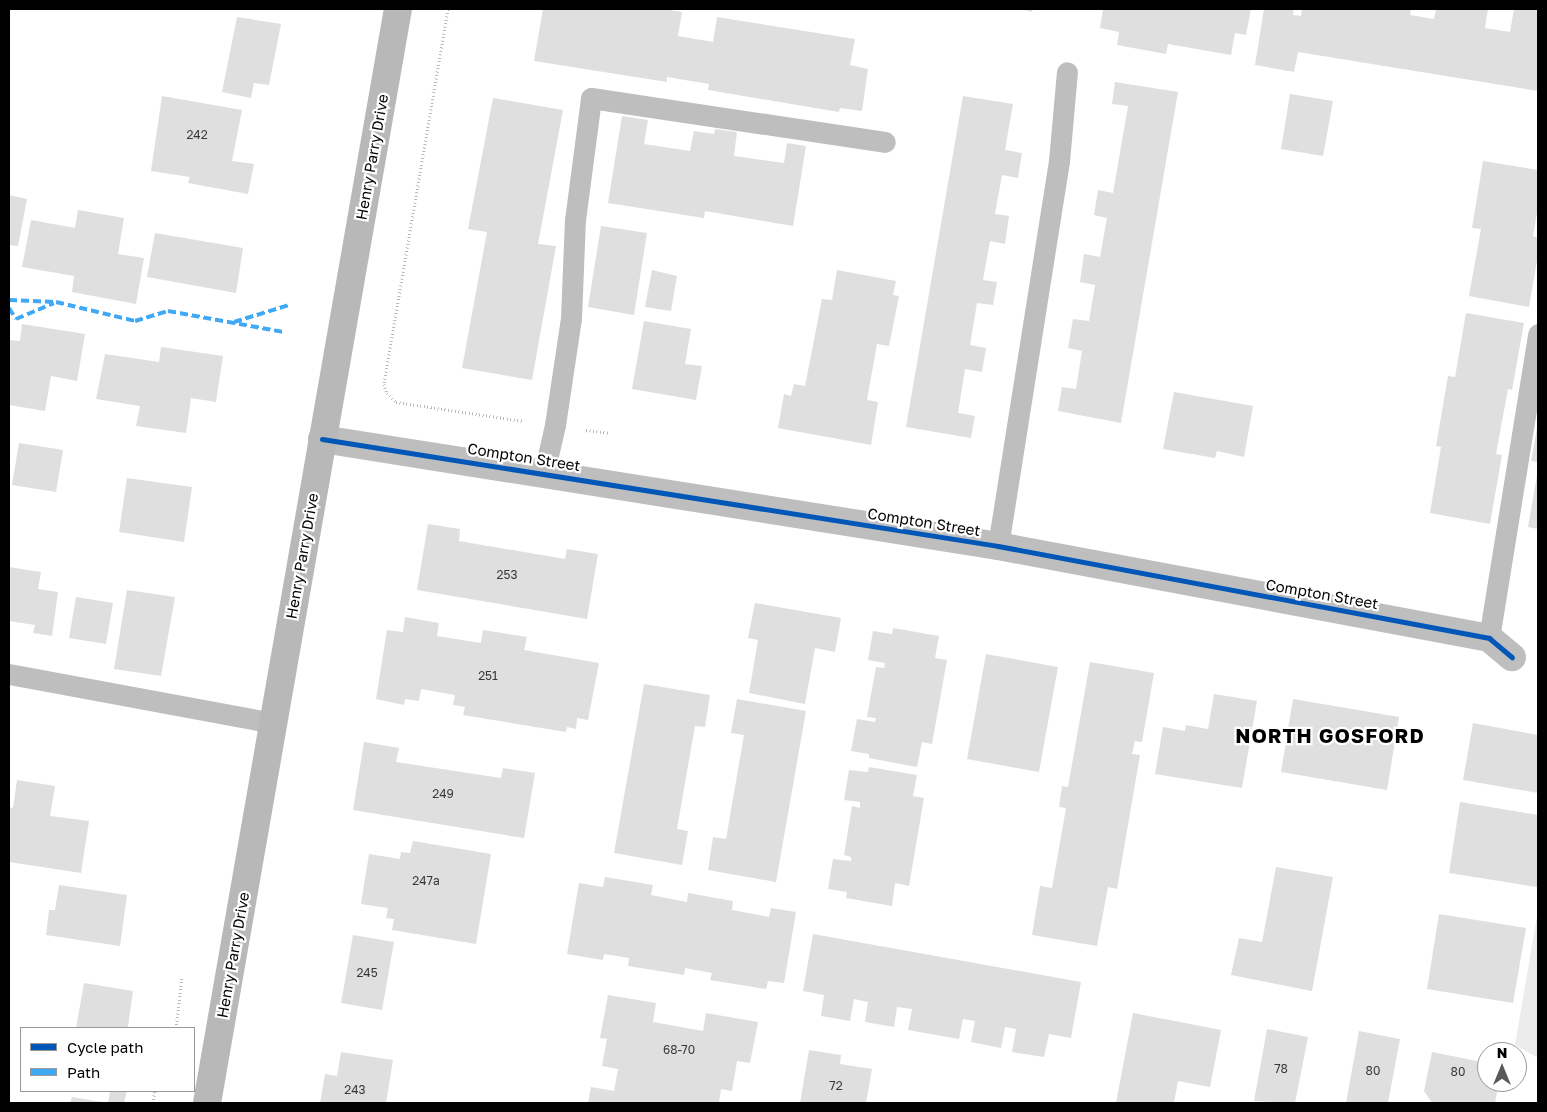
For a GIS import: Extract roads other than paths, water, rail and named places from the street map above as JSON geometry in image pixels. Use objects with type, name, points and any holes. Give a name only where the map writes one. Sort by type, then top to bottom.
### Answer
[{"type":"main road","name":"Henry Parry Drive","points":[[207,1103],[398,9]]},
{"type":"street","name":"Compton Street","points":[[322,439],[998,546],[1489,638],[1512,657]]},
{"type":"lane","points":[[998,546],[1059,161],[1067,72]]},
{"type":"lane","points":[[544,473],[555,425],[571,318],[575,220],[591,98],[885,142]]},
{"type":"lane","points":[[1489,638],[1538,334]]},
{"type":"lane","points":[[9,674],[273,723]]},
{"type":"district","name":"NORTH GOSFORD","points":[[1330,735]]}]
